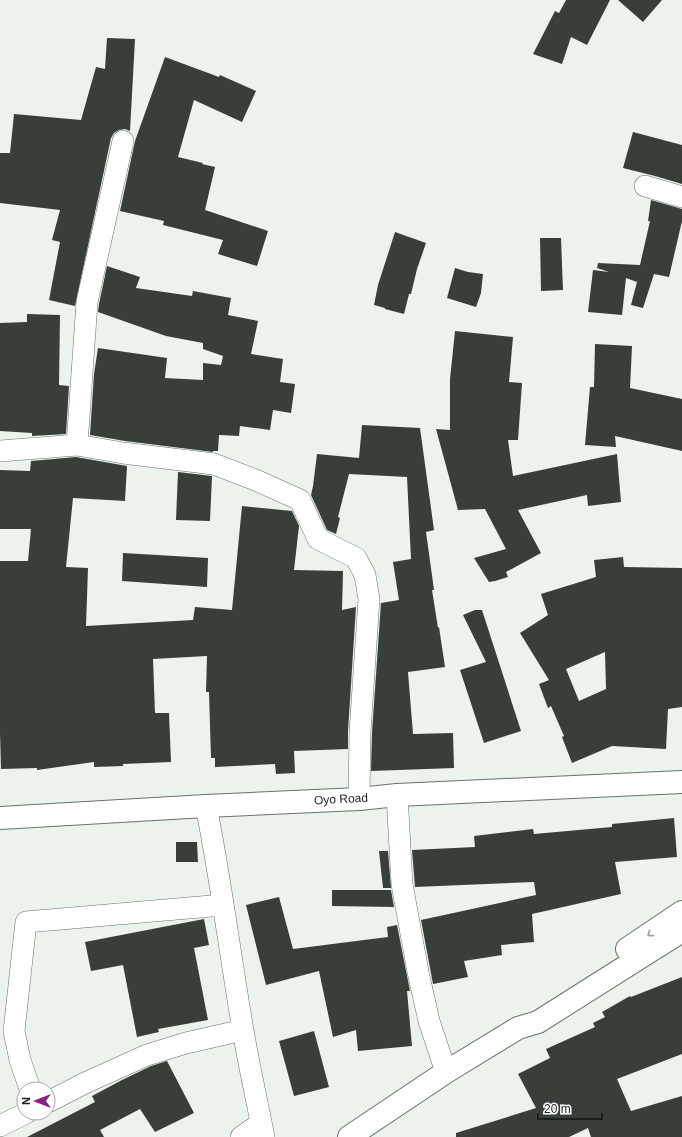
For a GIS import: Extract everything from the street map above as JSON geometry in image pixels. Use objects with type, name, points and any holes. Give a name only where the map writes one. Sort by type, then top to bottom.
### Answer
[{"type":"main road","name":"Oyo Road","points":[[0,818],[359,799],[397,795],[682,782]]},
{"type":"main road","points":[[348,1137],[446,1072],[518,1028],[534,1012],[545,1004],[682,912]]},
{"type":"main road","points":[[518,1028],[538,1022],[682,931]]},
{"type":"street","points":[[77,445],[87,302],[123,141]]},
{"type":"street","points":[[645,186],[682,197]]},
{"type":"street","points":[[0,451],[77,445],[123,453],[214,464],[258,481],[300,500],[318,539],[356,558],[365,575],[369,599],[360,732],[359,799]]},
{"type":"street","points":[[397,795],[402,884],[418,972],[429,1021],[446,1072]]},
{"type":"street","points":[[206,806],[216,853],[222,905],[243,1030],[263,1130],[241,1137]]},
{"type":"street","points":[[27,1081],[20,1060],[14,1032],[26,922],[222,905]]},
{"type":"street","points":[[56,1098],[147,1055],[186,1043],[243,1030]]},
{"type":"street","points":[[0,1126],[16,1118]]},
{"type":"building","points":[[566,0],[610,0],[587,45],[571,37],[562,64],[533,54],[555,11],[559,13]]},
{"type":"building","points":[[618,0],[662,0],[643,22]]},
{"type":"building","points":[[107,38],[135,39],[130,131],[125,129],[119,130],[114,133],[111,138],[75,306],[49,300],[60,242],[52,240],[60,210],[0,203],[0,153],[10,153],[14,114],[81,120],[96,67],[105,69]]},
{"type":"building","points":[[165,57],[219,77],[220,75],[256,91],[242,122],[194,100],[178,157],[215,167],[205,210],[268,231],[257,266],[218,254],[223,240],[163,225],[164,221],[120,211],[135,141]]},
{"type":"building","points":[[633,132],[682,145],[682,184],[623,168]]},
{"type":"building","points":[[651,200],[682,209],[682,221],[669,277],[654,274],[643,308],[631,305],[637,282],[626,278],[622,315],[588,312],[593,270],[609,272],[597,268],[598,263],[640,265],[650,221],[648,221]]},
{"type":"building","points":[[395,232],[426,243],[404,314],[374,305],[378,285]]},
{"type":"building","points":[[540,238],[561,238],[563,290],[541,291]]},
{"type":"building","points":[[107,266],[140,277],[136,288],[192,296],[193,291],[231,298],[228,315],[258,321],[251,354],[283,359],[280,382],[295,384],[291,413],[273,410],[270,430],[240,426],[239,436],[219,435],[218,451],[213,452],[90,435],[94,374],[98,348],[167,358],[165,378],[203,380],[203,363],[221,365],[223,356],[203,349],[203,343],[166,336],[98,312]]},
{"type":"building","points":[[455,268],[483,274],[481,293],[476,307],[447,298]]},
{"type":"building","points":[[27,314],[60,315],[59,385],[69,386],[66,434],[32,436],[32,433],[0,431],[0,323],[27,322]]},
{"type":"building","points":[[455,331],[513,337],[509,382],[522,383],[518,440],[508,440],[513,476],[617,454],[621,502],[588,506],[587,495],[518,510],[541,553],[506,572],[508,577],[489,582],[474,558],[506,549],[485,509],[458,510],[436,429],[450,430],[450,379]]},
{"type":"building","points":[[595,344],[632,346],[630,388],[682,399],[682,451],[615,436],[616,447],[585,445],[590,387],[594,387]]},
{"type":"building","points":[[362,425],[420,428],[434,530],[426,532],[434,590],[432,590],[445,667],[408,672],[413,734],[453,733],[454,768],[371,771],[372,732],[381,603],[399,600],[393,562],[411,559],[407,477],[349,474],[338,517],[340,518],[336,534],[327,530],[311,495],[317,454],[359,458]]},
{"type":"building","points":[[76,457],[127,466],[125,501],[73,498],[66,567],[88,568],[86,626],[193,620],[195,607],[232,610],[242,506],[292,511],[299,526],[294,570],[343,571],[342,610],[356,607],[348,749],[294,751],[295,773],[276,774],[275,764],[215,767],[215,758],[211,758],[209,692],[206,692],[207,656],[153,659],[155,713],[169,713],[171,762],[94,767],[94,762],[37,770],[37,768],[1,769],[0,561],[28,561],[31,529],[0,529],[0,470],[30,471],[31,461]]},
{"type":"building","points":[[178,472],[212,476],[210,521],[176,520]]},
{"type":"building","points":[[123,553],[208,558],[207,587],[122,581]]},
{"type":"building","points":[[623,557],[624,567],[682,568],[682,707],[668,709],[666,749],[612,746],[572,763],[562,737],[564,736],[551,706],[548,708],[539,684],[549,680],[520,633],[548,615],[541,594],[596,577],[594,560]],"holes":[[[605,652],[606,689],[579,701],[566,669]]]},
{"type":"building","points":[[475,610],[482,610],[521,731],[484,743],[460,670],[486,662],[463,615]]},
{"type":"building","points":[[674,818],[677,857],[615,862],[621,894],[532,914],[534,942],[501,945],[502,955],[464,961],[468,977],[433,984],[421,920],[536,895],[534,882],[415,887],[412,850],[475,847],[474,836],[533,829],[534,834],[612,827],[612,824]]},
{"type":"building","points":[[176,842],[197,842],[198,862],[176,862]]},
{"type":"building","points":[[379,851],[388,851],[391,888],[383,888]]},
{"type":"building","points":[[332,890],[391,890],[394,907],[332,906]]},
{"type":"building","points":[[279,897],[293,949],[388,937],[387,927],[397,925],[410,991],[407,991],[412,1046],[358,1051],[356,1030],[333,1037],[319,971],[266,985],[246,905]]},
{"type":"building","points":[[204,919],[209,945],[194,948],[208,1020],[158,1029],[159,1032],[137,1037],[123,965],[91,971],[85,942]]},
{"type":"building","points":[[682,977],[682,1054],[617,1079],[631,1111],[682,1096],[682,1137],[591,1137],[588,1128],[569,1137],[456,1137],[456,1133],[536,1108],[518,1074],[550,1058],[546,1049],[595,1027],[593,1023],[605,1017],[602,1012],[630,996],[631,997]]},
{"type":"building","points":[[314,1031],[329,1087],[294,1096],[279,1041]]},
{"type":"building","points":[[167,1061],[194,1113],[155,1132],[140,1109],[100,1130],[104,1137],[27,1137],[95,1102],[92,1096],[151,1066]]}]
